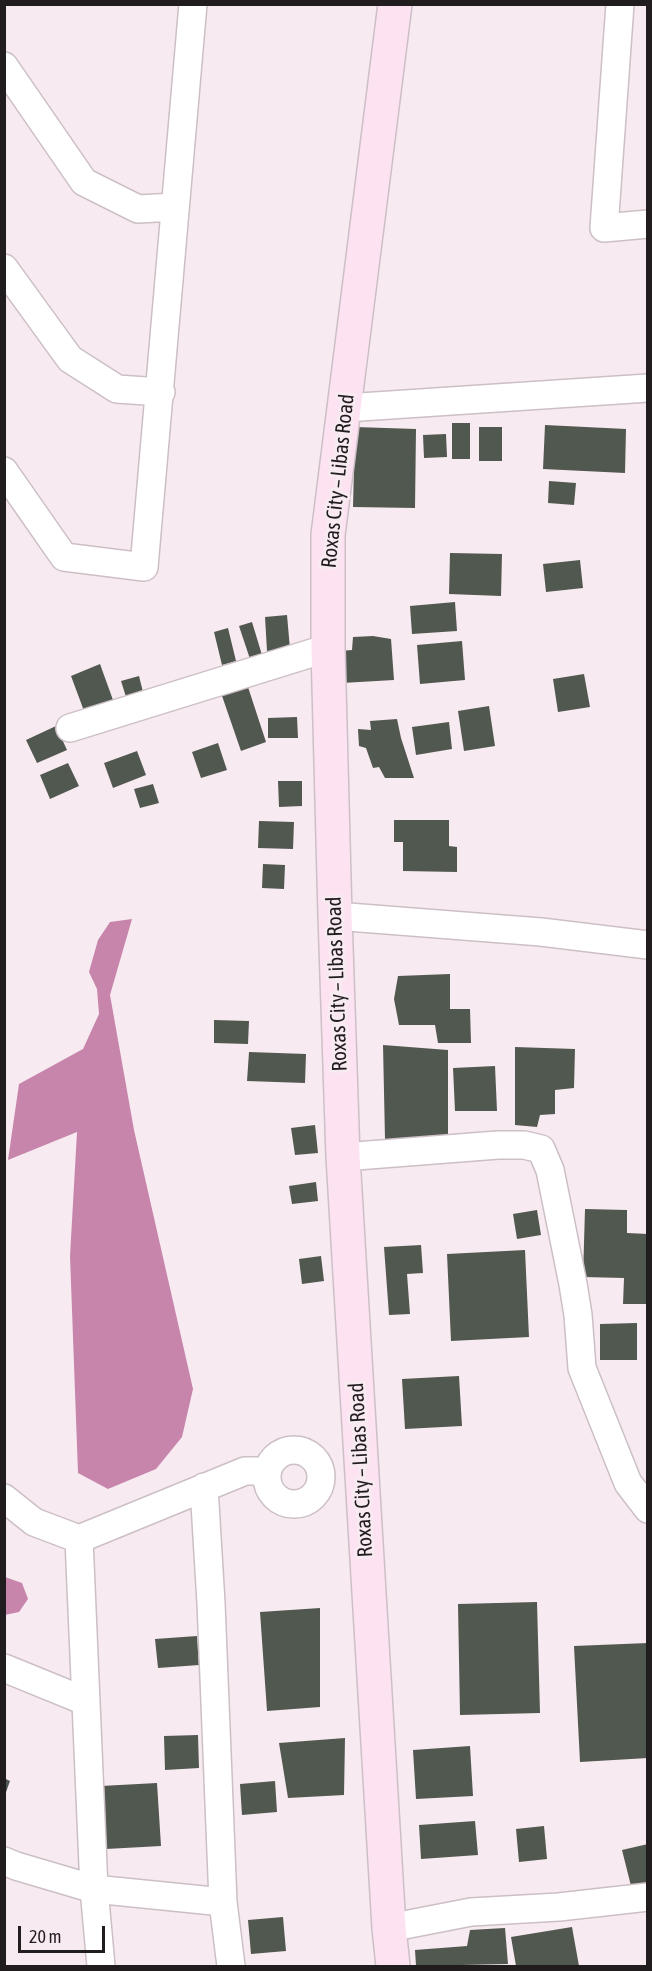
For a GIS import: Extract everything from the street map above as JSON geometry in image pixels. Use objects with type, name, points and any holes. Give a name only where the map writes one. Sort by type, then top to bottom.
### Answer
[{"type":"main road","name":"Roxas City – Libas Road","points":[[393,1966],[343,1157],[334,916],[328,535],[394,4]]},
{"type":"street","points":[[4,471],[64,557],[144,567],[193,4]]},
{"type":"street","points":[[620,4],[604,228],[648,224]]},
{"type":"street","points":[[4,66],[84,182],[138,209],[175,207]]},
{"type":"street","points":[[4,268],[70,359],[117,389],[161,392]]},
{"type":"street","points":[[345,408],[648,388]]},
{"type":"street","points":[[70,728],[328,648]]},
{"type":"street","points":[[334,916],[541,932],[648,945]]},
{"type":"street","points":[[343,1157],[498,1145],[524,1145],[541,1149],[550,1170],[573,1284],[582,1368],[628,1483],[648,1509]]},
{"type":"street","points":[[291,1450],[302,1451],[310,1455],[320,1470],[321,1479],[312,1497],[292,1504],[272,1493],[267,1483],[267,1471],[272,1461],[280,1454],[291,1450]]},
{"type":"street","points":[[4,1498],[34,1522],[79,1539],[245,1471],[267,1471]]},
{"type":"street","points":[[321,1479],[363,1481]]},
{"type":"street","points":[[204,1487],[212,1603],[223,1902],[231,1966]]},
{"type":"street","points":[[79,1539],[94,1889],[101,1966]]},
{"type":"street","points":[[4,1668],[85,1701]]},
{"type":"street","points":[[4,1861],[94,1889],[223,1902]]},
{"type":"street","points":[[389,1928],[471,1912],[559,1907],[648,1897]]},
{"type":"shaded area","points":[[132,919],[110,995],[134,1130],[193,1389],[182,1437],[156,1469],[108,1489],[78,1473],[70,1256],[77,1132],[8,1160],[19,1084],[83,1049],[99,1014],[97,989],[89,972],[98,940],[110,922]]},
{"type":"shaded area","points":[[5,1577],[22,1583],[28,1599],[19,1612],[5,1615]]},
{"type":"building","points":[[452,423],[470,423],[470,459],[452,459]]},
{"type":"building","points":[[545,425],[626,429],[625,473],[543,469]]},
{"type":"building","points":[[355,427],[416,429],[415,508],[353,507]]},
{"type":"building","points":[[479,427],[502,427],[502,461],[479,461]]},
{"type":"building","points":[[446,434],[447,457],[424,458],[423,435]]},
{"type":"building","points":[[549,481],[576,483],[574,505],[548,503]]},
{"type":"building","points":[[450,553],[502,554],[501,596],[449,594]]},
{"type":"building","points":[[580,560],[583,588],[546,592],[543,564]]},
{"type":"building","points":[[455,602],[457,631],[412,634],[410,606]]},
{"type":"building","points":[[287,615],[290,649],[267,651],[265,617]]},
{"type":"building","points":[[252,622],[262,655],[250,659],[239,626]]},
{"type":"building","points":[[228,628],[236,661],[222,665],[214,632]]},
{"type":"building","points":[[373,636],[391,639],[394,680],[342,683],[340,651],[352,650],[353,637]]},
{"type":"building","points":[[462,641],[465,680],[420,684],[417,645]]},
{"type":"building","points":[[100,664],[113,700],[84,711],[71,676]]},
{"type":"building","points":[[584,674],[590,707],[558,712],[553,679]]},
{"type":"building","points":[[139,676],[144,696],[127,700],[121,681]]},
{"type":"building","points":[[247,684],[266,742],[241,751],[221,693]]},
{"type":"building","points":[[489,706],[495,746],[464,751],[458,711]]},
{"type":"building","points":[[297,717],[298,738],[268,738],[268,718]]},
{"type":"building","points":[[397,719],[414,778],[385,778],[379,767],[373,768],[366,748],[359,746],[358,729],[371,730],[370,721]]},
{"type":"building","points":[[449,722],[452,749],[416,755],[412,727]]},
{"type":"building","points":[[56,726],[67,750],[37,763],[26,740]]},
{"type":"building","points":[[218,743],[227,770],[201,778],[192,752]]},
{"type":"building","points":[[137,751],[146,775],[113,788],[104,763]]},
{"type":"building","points":[[68,763],[79,786],[50,799],[40,775]]},
{"type":"building","points":[[278,781],[302,781],[302,806],[279,807]]},
{"type":"building","points":[[153,784],[159,803],[140,808],[134,789]]},
{"type":"building","points":[[394,820],[449,820],[449,846],[457,847],[457,872],[403,871],[403,842],[394,842]]},
{"type":"building","points":[[259,821],[294,822],[293,849],[258,848]]},
{"type":"building","points":[[263,864],[285,865],[284,889],[262,888]]},
{"type":"building","points":[[450,974],[450,1009],[470,1009],[471,1043],[438,1043],[435,1025],[399,1025],[394,999],[398,976]]},
{"type":"building","points":[[214,1020],[249,1021],[248,1044],[214,1043]]},
{"type":"building","points":[[383,1045],[448,1050],[448,1142],[385,1139]]},
{"type":"building","points":[[515,1047],[575,1049],[574,1088],[555,1090],[555,1114],[540,1115],[537,1127],[515,1125]]},
{"type":"building","points":[[249,1052],[306,1054],[305,1083],[247,1081]]},
{"type":"building","points":[[495,1066],[497,1111],[455,1111],[453,1068]]},
{"type":"building","points":[[315,1125],[318,1153],[295,1155],[291,1128]]},
{"type":"building","points":[[316,1182],[318,1201],[292,1204],[289,1186]]},
{"type":"building","points":[[585,1209],[627,1210],[627,1233],[648,1234],[648,1304],[623,1304],[624,1278],[583,1277]]},
{"type":"building","points":[[537,1210],[541,1235],[517,1239],[513,1214]]},
{"type":"building","points":[[421,1245],[423,1273],[407,1274],[410,1314],[389,1315],[384,1247]]},
{"type":"building","points":[[525,1250],[529,1337],[451,1341],[447,1254]]},
{"type":"building","points":[[321,1256],[324,1281],[302,1284],[299,1259]]},
{"type":"building","points":[[637,1323],[637,1360],[600,1360],[600,1324]]},
{"type":"building","points":[[459,1376],[462,1426],[405,1429],[402,1379]]},
{"type":"building","points":[[537,1602],[540,1713],[460,1715],[458,1604]]},
{"type":"building","points":[[320,1608],[320,1707],[267,1711],[260,1612]]},
{"type":"building","points":[[197,1636],[199,1665],[158,1668],[155,1639]]},
{"type":"building","points":[[648,1643],[648,1758],[580,1762],[574,1646]]},
{"type":"building","points":[[198,1735],[199,1768],[165,1770],[164,1736]]},
{"type":"building","points":[[345,1738],[344,1795],[288,1798],[279,1743]]},
{"type":"building","points":[[470,1746],[473,1796],[416,1799],[413,1750]]},
{"type":"building","points":[[4,1778],[10,1781],[5,1795],[4,1795]]},
{"type":"building","points":[[275,1781],[277,1812],[242,1815],[240,1784]]},
{"type":"building","points":[[157,1783],[161,1846],[106,1849],[101,1786]]},
{"type":"building","points":[[475,1821],[478,1855],[421,1859],[419,1825]]},
{"type":"building","points":[[544,1826],[547,1859],[519,1862],[516,1829]]},
{"type":"building","points":[[648,1844],[648,1890],[633,1894],[622,1850]]},
{"type":"building","points":[[283,1917],[286,1951],[251,1954],[248,1920]]},
{"type":"building","points":[[572,1927],[579,1966],[516,1966],[511,1937]]},
{"type":"building","points":[[505,1928],[508,1964],[416,1966],[415,1950],[467,1946],[470,1930]]}]
